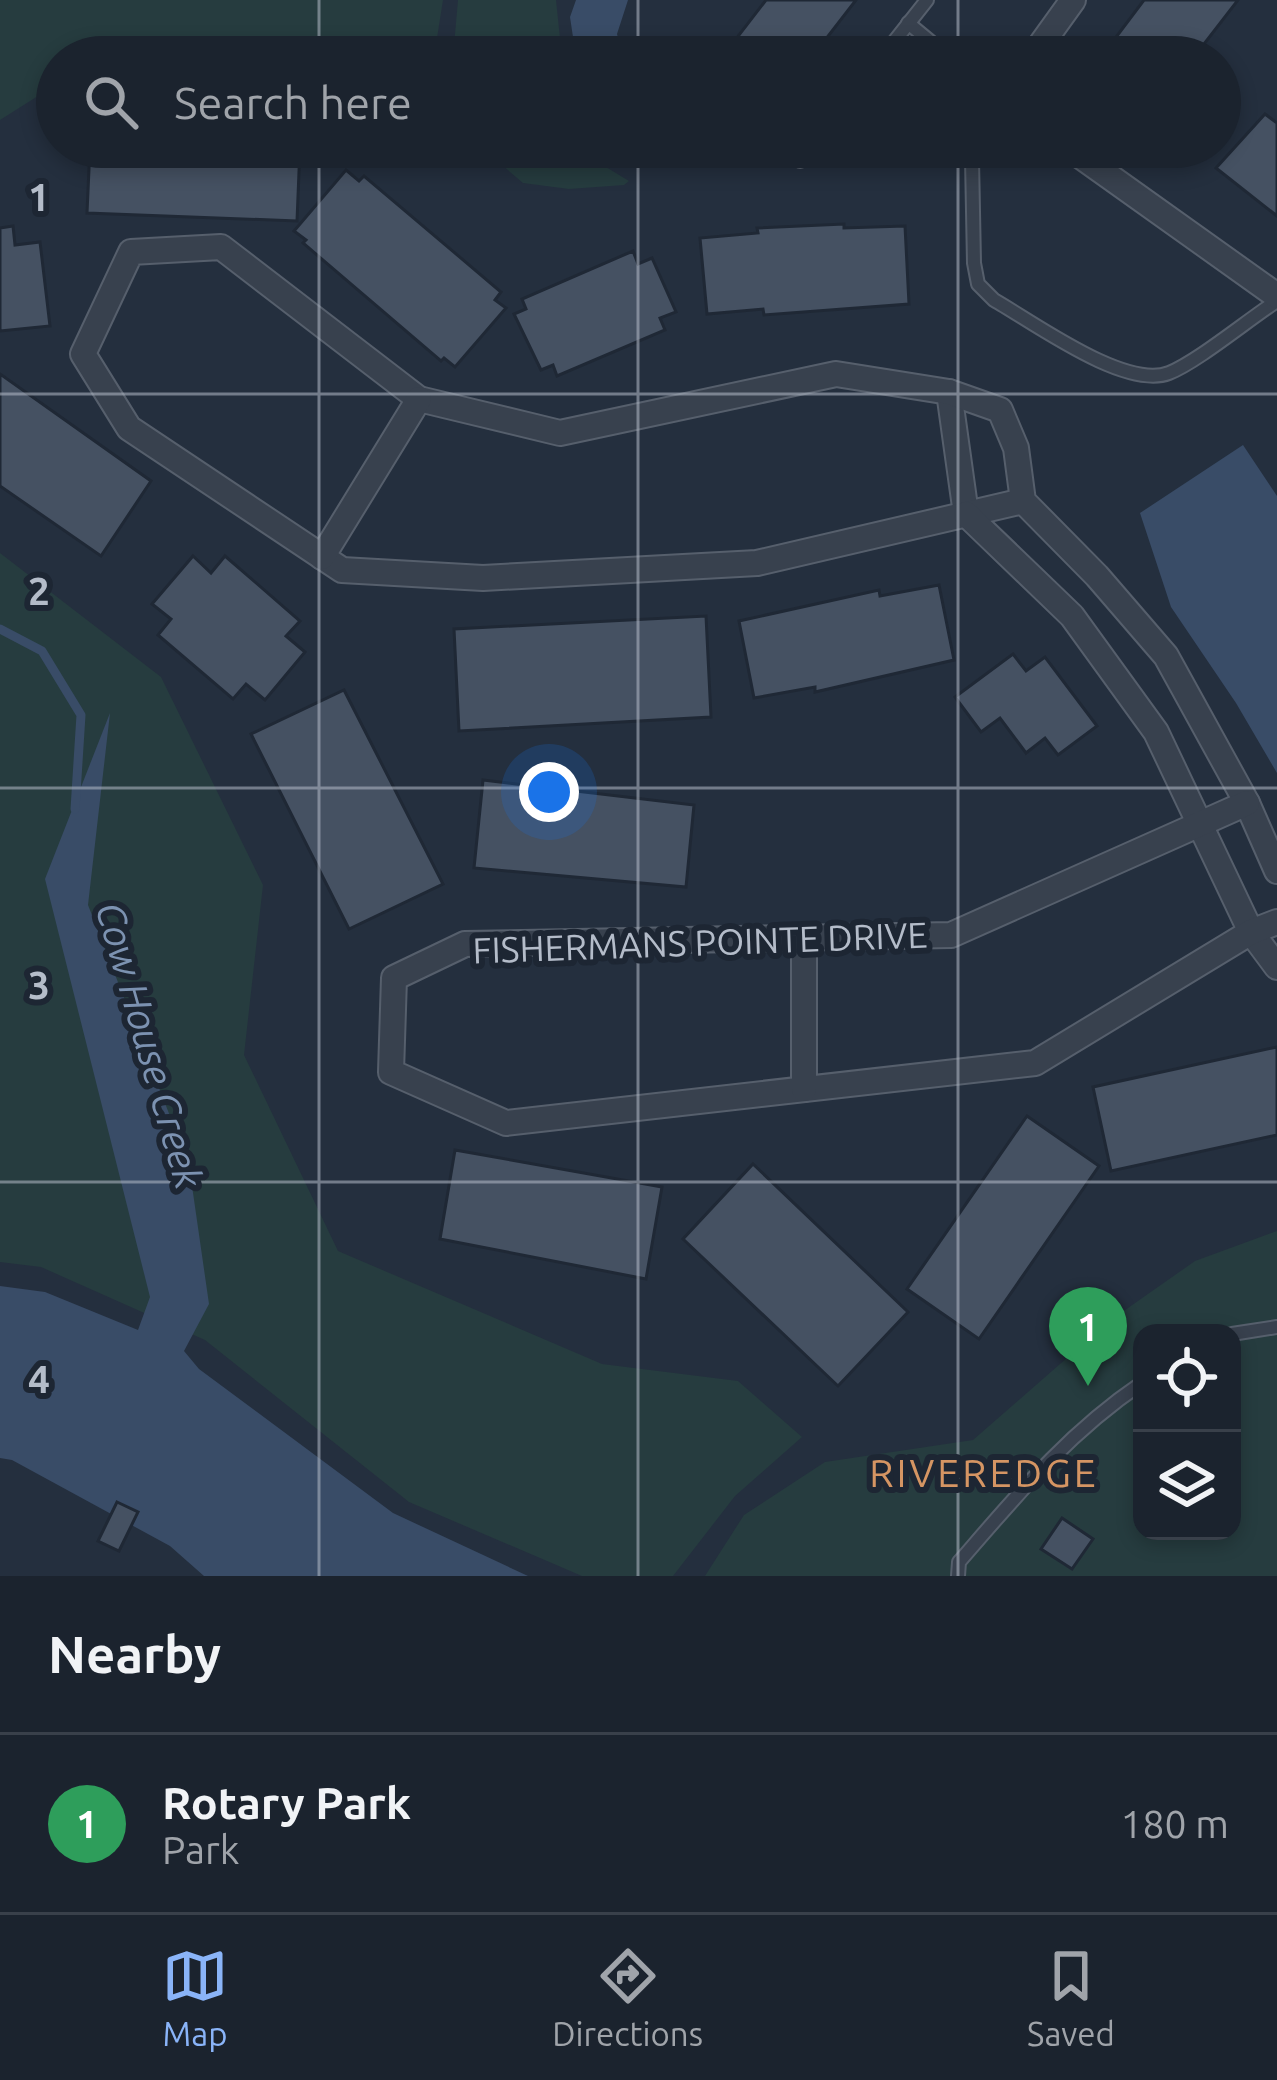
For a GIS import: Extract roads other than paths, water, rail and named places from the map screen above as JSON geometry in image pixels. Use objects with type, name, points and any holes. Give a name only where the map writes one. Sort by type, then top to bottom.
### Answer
[{"type":"street","points":[[1047,36],[1073,0]]},
{"type":"street","points":[[1097,168],[1277,299]]},
{"type":"street","points":[[1023,501],[757,563],[483,578],[342,570],[129,428],[83,354],[131,252],[220,247],[419,399],[560,433],[836,374],[949,392],[1000,410],[1016,448],[1023,501],[1166,656],[1247,803],[1277,871]]},
{"type":"street","points":[[949,392],[966,514],[1072,616],[1156,732],[1251,932],[1277,967]]},
{"type":"street","points":[[322,557],[419,399]]},
{"type":"street","points":[[1072,616],[1106,587]]},
{"type":"street","name":"FISHERMANS POINTE DRIVE","points":[[1247,803],[951,935],[465,944],[394,978],[391,1072],[506,1124],[1035,1063],[1251,932],[1277,922]]},
{"type":"street","points":[[804,938],[804,1089]]},
{"type":"lane","points":[[898,36],[927,0]]},
{"type":"lane","points":[[908,23],[924,36]]},
{"type":"lane","points":[[972,168],[978,284],[994,300],[1116,369],[1141,376],[1168,373],[1277,299]]},
{"type":"lane","points":[[1241,1333],[1277,1327]]},
{"type":"lane","points":[[958,1576],[959,1562],[1017,1495],[1093,1416],[1133,1389]]},
{"type":"water","points":[[576,0],[628,0],[618,36],[573,36],[570,17]]},
{"type":"water","points":[[1243,445],[1277,496],[1277,773],[1171,607],[1140,513]]},
{"type":"water","points":[[110,713],[88,905],[189,1165],[209,1304],[184,1351],[199,1369],[393,1513],[528,1576],[204,1576],[170,1546],[12,1460],[0,1458],[0,1286],[45,1292],[138,1330],[150,1297],[45,879]]},
{"type":"waterway","name":"Cow House Creek","points":[[0,629],[42,651],[81,715],[75,809]]},
{"type":"place","name":"Rotary Park","points":[[1088,1386]]},
{"type":"district","name":"RIVEREDGE","points":[[984,1472]]}]
